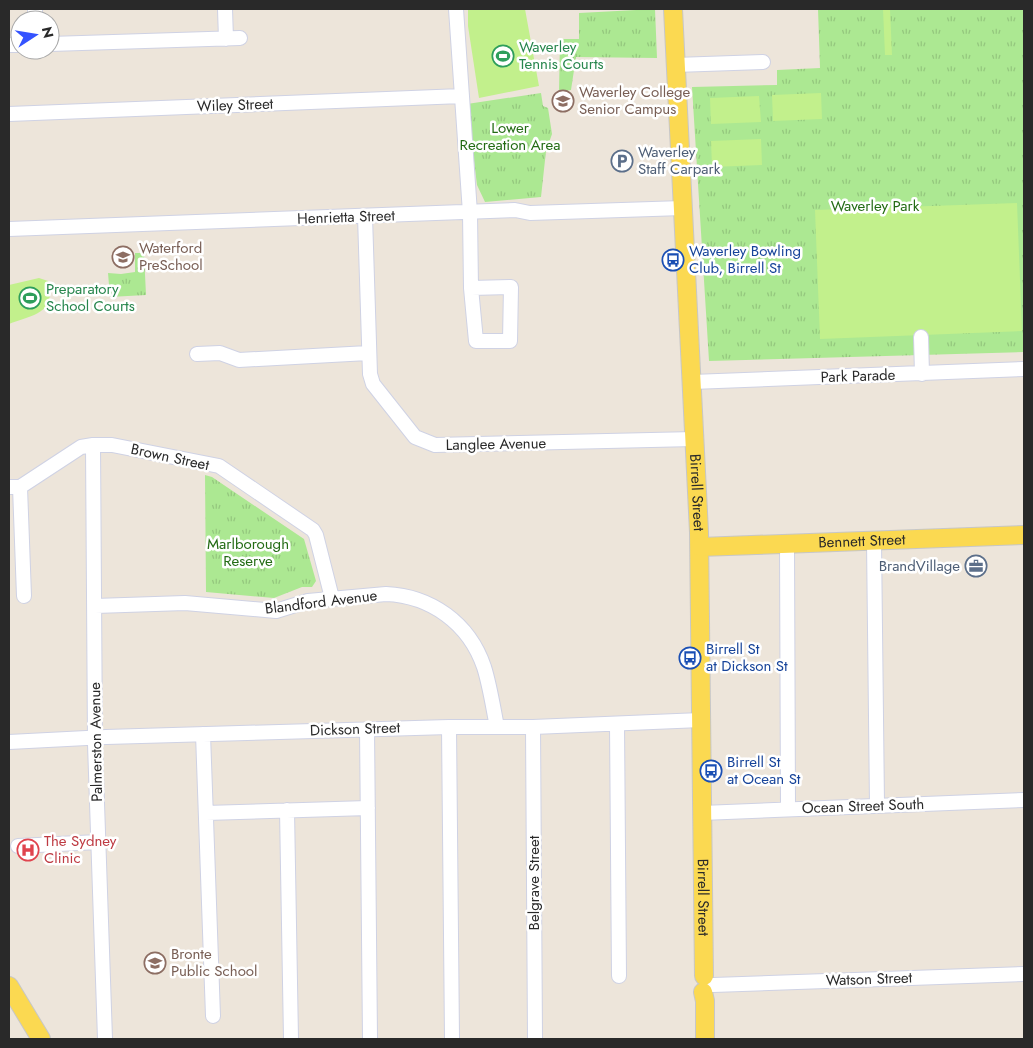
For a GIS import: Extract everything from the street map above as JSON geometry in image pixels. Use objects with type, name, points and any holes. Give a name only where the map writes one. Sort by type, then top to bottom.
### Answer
[{"type":"main road","name":"Birrell Street","points":[[672,9],[700,547],[702,812],[706,984],[705,1039]]},
{"type":"main road","name":"Bennett Street","points":[[700,547],[1024,535]]},
{"type":"main road","points":[[9,986],[41,1039]]},
{"type":"street","points":[[60,44],[233,38],[225,9]]},
{"type":"street","points":[[456,9],[470,212],[471,288],[476,342],[510,341],[511,287],[471,288]]},
{"type":"street","points":[[675,64],[763,62]]},
{"type":"street","name":"Wiley Street","points":[[9,114],[462,96]]},
{"type":"street","name":"Henrietta Street","points":[[9,229],[515,210],[530,212],[683,208]]},
{"type":"street","name":"Langlee Avenue","points":[[365,216],[368,353],[373,384],[415,436],[435,445],[695,439]]},
{"type":"street","points":[[921,337],[922,374]]},
{"type":"street","points":[[197,354],[220,353],[240,360],[368,353]]},
{"type":"street","name":"Park Parade","points":[[692,382],[1024,369]]},
{"type":"street","name":"Brown Street","points":[[14,487],[81,447],[93,445],[112,445],[219,466],[313,530],[316,535],[332,598]]},
{"type":"street","name":"Palmerston Avenue","points":[[93,445],[95,738],[105,1039]]},
{"type":"street","points":[[14,487],[24,596]]},
{"type":"street","points":[[874,541],[877,806]]},
{"type":"street","points":[[787,545],[788,809]]},
{"type":"street","name":"Blandford Avenue","points":[[95,606],[185,603],[276,610],[308,601],[396,594],[427,603],[449,616],[470,638],[487,677],[498,727]]},
{"type":"street","name":"Dickson Street","points":[[9,742],[203,734],[449,727],[533,727],[701,720]]},
{"type":"street","points":[[617,724],[619,976]]},
{"type":"street","points":[[449,727],[452,1039]]},
{"type":"street","name":"Belgrave Street","points":[[533,727],[535,1039]]},
{"type":"street","points":[[367,729],[370,1039]]},
{"type":"street","points":[[203,734],[213,1016]]},
{"type":"street","name":"Ocean Street South","points":[[702,812],[1024,800]]},
{"type":"street","points":[[206,813],[368,808]]},
{"type":"street","points":[[287,810],[291,1039]]},
{"type":"street","points":[[18,846],[98,842]]},
{"type":"street","name":"Watson Street","points":[[706,984],[1024,974]]},
{"type":"green space","name":"Waverley Tennis Courts","points":[[468,9],[525,9],[539,86],[479,98],[468,26]]},
{"type":"green space","points":[[655,9],[657,58],[576,57],[571,90],[559,92],[560,39],[579,39],[579,13]]},
{"type":"green space","name":"Waverley Park","points":[[818,9],[1024,9],[1024,352],[709,361],[692,87],[777,85],[777,70],[820,68]]},
{"type":"green space","points":[[883,9],[890,9],[892,55],[885,55]]},
{"type":"green space","name":"Lower Recreation Area","points":[[541,93],[543,106],[548,108],[552,134],[546,151],[541,197],[485,202],[477,185],[467,104]]},
{"type":"green space","points":[[821,93],[822,119],[773,121],[772,95]]},
{"type":"green space","points":[[759,96],[761,122],[711,124],[710,98]]},
{"type":"green space","points":[[761,139],[762,165],[712,167],[711,141]]},
{"type":"green space","points":[[1017,203],[1022,331],[820,339],[815,210]]},
{"type":"green space","points":[[135,253],[144,253],[146,295],[110,297],[108,273],[135,272]]},
{"type":"green space","name":"Preparatory School Courts","points":[[39,278],[48,281],[50,292],[46,306],[34,315],[9,324],[9,285]]},
{"type":"green space","name":"Marlborough Reserve","points":[[205,475],[212,477],[304,539],[316,581],[312,587],[302,587],[274,598],[206,592]]},
{"type":"place","name":"Waverley Tennis Courts","points":[[503,56]]},
{"type":"place","name":"Waverley College Senior Campus","points":[[563,101]]},
{"type":"place","name":"Waverley Staff Carpark","points":[[622,161]]},
{"type":"place","name":"Waterford PreSchool","points":[[123,257]]},
{"type":"place","name":"Waverley Bowling Club, Birrell St","points":[[673,260]]},
{"type":"place","name":"Preparatory School Courts","points":[[30,298]]},
{"type":"place","name":"BrandVillage","points":[[976,566]]},
{"type":"place","name":"Birrell St at Dickson St","points":[[690,658]]},
{"type":"place","name":"Birrell St at Ocean St","points":[[711,771]]},
{"type":"place","name":"The Sydney Clinic","points":[[28,850]]},
{"type":"place","name":"Bronte Public School","points":[[155,963]]}]
